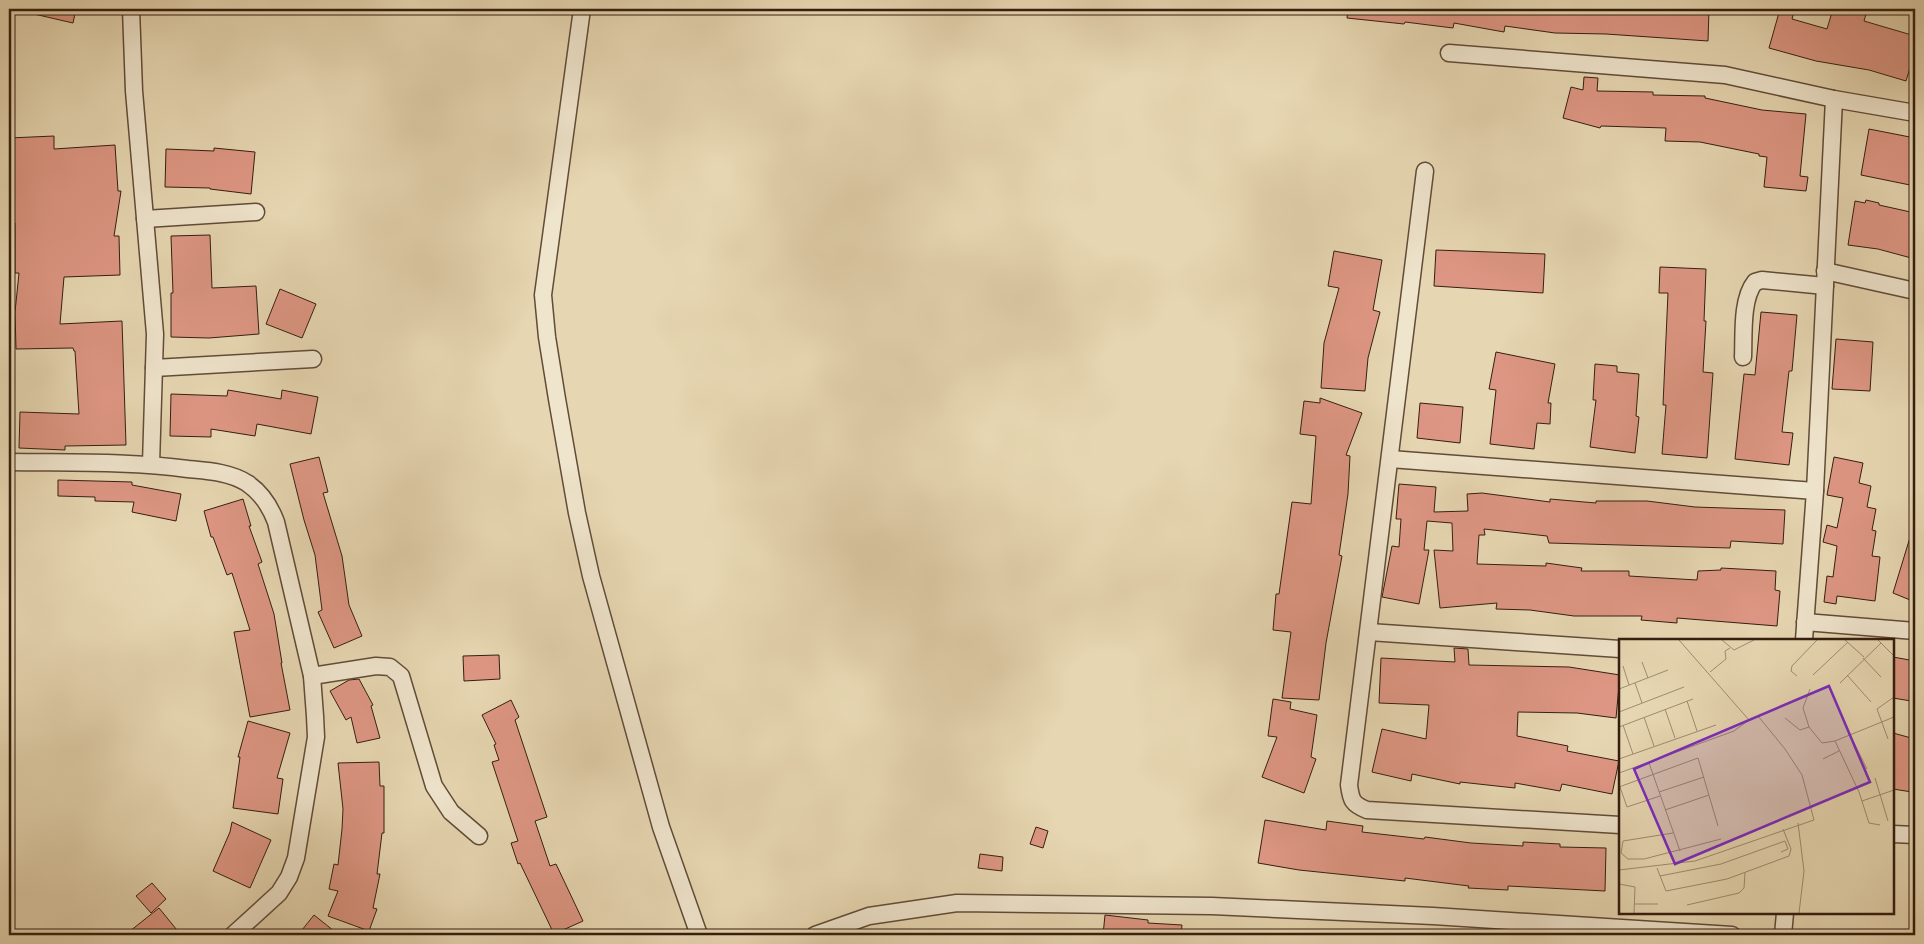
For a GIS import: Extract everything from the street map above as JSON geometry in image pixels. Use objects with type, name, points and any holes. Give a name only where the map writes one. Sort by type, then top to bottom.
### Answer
[{"type":"street","points":[[131,9],[134,91],[155,334],[151,464]]},
{"type":"street","points":[[582,9],[543,295],[547,338],[577,513],[591,576],[661,827],[699,935]]},
{"type":"street","points":[[1449,53],[1725,75],[1915,113]]},
{"type":"street","points":[[1804,639],[1815,491],[1834,98]]},
{"type":"street","points":[[1425,171],[1349,785],[1351,798],[1356,806],[1367,810],[1619,825]]},
{"type":"street","points":[[146,219],[256,212]]},
{"type":"street","points":[[1743,357],[1746,300],[1754,282],[1762,280],[1825,279],[1915,291]]},
{"type":"street","points":[[154,368],[312,359]]},
{"type":"street","points":[[1390,459],[1815,491]]},
{"type":"street","points":[[9,462],[151,464],[224,473],[246,483],[261,494],[270,507],[276,522],[312,676],[316,736],[296,858],[290,877],[278,893],[233,935]]},
{"type":"street","points":[[1805,622],[1915,631]]},
{"type":"street","points":[[1369,632],[1619,649]]},
{"type":"street","points":[[312,676],[376,666],[390,667],[401,676],[434,786],[451,812],[479,836]]},
{"type":"street","points":[[1894,834],[1915,835]]},
{"type":"street","points":[[815,935],[869,916],[957,903],[1212,906],[1433,916],[1732,935]]},
{"type":"street","points":[[1783,935],[1785,914]]},
{"type":"building","points":[[34,9],[76,9],[73,23],[34,14]]},
{"type":"building","points":[[1348,9],[1709,9],[1708,41],[1606,34],[1555,33],[1505,26],[1504,32],[1454,23],[1453,28],[1405,22],[1404,24],[1347,18]]},
{"type":"building","points":[[1780,9],[1794,12],[1792,19],[1827,29],[1833,9],[1849,9],[1866,14],[1864,21],[1915,36],[1915,51],[1906,81],[1869,70],[1816,61],[1769,48]]},
{"type":"building","points":[[1584,77],[1598,78],[1597,91],[1653,92],[1653,95],[1705,96],[1705,98],[1762,110],[1806,114],[1800,176],[1808,177],[1806,191],[1764,187],[1767,157],[1759,156],[1759,154],[1700,142],[1665,141],[1666,128],[1601,126],[1600,128],[1563,118],[1571,87],[1583,90]]},
{"type":"building","points":[[1869,129],[1915,138],[1915,186],[1861,175]]},
{"type":"building","points":[[54,136],[54,149],[115,145],[118,191],[121,191],[114,236],[119,236],[120,275],[64,277],[60,324],[122,321],[126,445],[65,446],[65,450],[19,448],[20,412],[79,414],[75,351],[73,348],[16,349],[15,312],[19,273],[15,273],[15,223],[13,223],[11,173],[9,174],[9,138]]},
{"type":"building","points":[[214,148],[255,152],[251,194],[210,188],[165,187],[166,149],[214,151]]},
{"type":"building","points":[[1866,200],[1915,213],[1915,259],[1878,249],[1848,245],[1855,201],[1865,203]]},
{"type":"building","points":[[210,235],[212,288],[256,286],[259,334],[209,338],[171,337],[171,293],[173,293],[171,236]]},
{"type":"building","points":[[1436,250],[1545,254],[1543,293],[1434,286]]},
{"type":"building","points":[[1334,251],[1382,260],[1373,310],[1380,312],[1368,358],[1365,391],[1321,388],[1324,343],[1339,288],[1328,286]]},
{"type":"building","points":[[1660,267],[1706,269],[1704,321],[1706,321],[1703,372],[1713,373],[1707,458],[1662,454],[1666,405],[1663,405],[1668,293],[1659,293]]},
{"type":"building","points":[[280,289],[316,304],[302,338],[266,324]]},
{"type":"building","points":[[1761,312],[1797,315],[1792,371],[1789,371],[1782,432],[1793,433],[1789,465],[1735,459],[1744,374],[1755,375]]},
{"type":"building","points":[[1836,339],[1873,342],[1870,391],[1832,389]]},
{"type":"building","points":[[1496,352],[1555,364],[1548,403],[1551,403],[1550,424],[1537,423],[1534,449],[1490,444],[1496,390],[1489,389]]},
{"type":"building","points":[[1595,364],[1617,366],[1617,372],[1639,374],[1636,416],[1639,417],[1635,453],[1590,447],[1596,400],[1593,400]]},
{"type":"building","points":[[228,390],[281,399],[282,390],[318,397],[311,434],[257,424],[255,436],[211,429],[211,437],[170,436],[171,394],[227,396]]},
{"type":"building","points":[[1320,398],[1362,413],[1346,455],[1350,456],[1348,494],[1339,555],[1342,556],[1326,643],[1319,700],[1282,698],[1291,632],[1273,630],[1276,594],[1279,594],[1292,502],[1311,504],[1316,436],[1300,434],[1304,401],[1320,403]]},
{"type":"building","points":[[1420,403],[1463,407],[1460,443],[1417,438]]},
{"type":"building","points":[[319,457],[328,492],[323,493],[342,556],[349,605],[362,636],[334,648],[318,612],[322,610],[315,555],[290,464]]},
{"type":"building","points":[[1834,457],[1863,463],[1859,483],[1871,486],[1867,507],[1876,509],[1872,530],[1876,531],[1872,556],[1880,557],[1875,601],[1837,596],[1836,604],[1824,602],[1827,576],[1833,577],[1837,546],[1823,542],[1827,525],[1837,528],[1843,498],[1827,495]]},
{"type":"building","points":[[58,480],[132,482],[132,485],[181,494],[176,521],[132,512],[134,502],[95,501],[95,497],[58,496]]},
{"type":"building","points":[[1399,484],[1436,487],[1434,512],[1468,511],[1467,494],[1482,493],[1550,502],[1550,499],[1596,503],[1596,501],[1647,501],[1695,507],[1785,510],[1783,544],[1731,541],[1730,548],[1549,543],[1547,536],[1484,529],[1485,535],[1479,535],[1477,564],[1546,566],[1546,563],[1582,568],[1581,571],[1629,571],[1629,576],[1697,580],[1698,571],[1721,570],[1721,568],[1776,571],[1775,590],[1780,591],[1777,626],[1677,618],[1677,623],[1641,620],[1642,616],[1574,616],[1530,610],[1496,609],[1497,603],[1440,608],[1434,550],[1453,551],[1452,523],[1427,521],[1424,550],[1429,550],[1419,604],[1382,597],[1392,546],[1399,547],[1401,519],[1396,519]]},
{"type":"building","points":[[243,499],[251,526],[249,526],[262,562],[258,564],[274,614],[290,710],[250,717],[234,632],[250,630],[232,573],[227,575],[213,537],[211,537],[204,511]]},
{"type":"building","points":[[1912,531],[1915,531],[1915,602],[1893,593]]},
{"type":"building","points":[[1454,648],[1468,649],[1469,665],[1569,667],[1619,675],[1616,718],[1577,713],[1518,712],[1517,736],[1568,746],[1567,751],[1619,761],[1612,794],[1562,784],[1560,791],[1515,783],[1515,788],[1460,782],[1460,784],[1412,774],[1411,781],[1372,772],[1382,729],[1426,739],[1429,705],[1379,703],[1381,658],[1455,662]]},
{"type":"building","points":[[499,655],[500,679],[464,681],[463,656]]},
{"type":"building","points":[[1894,657],[1915,661],[1915,677],[1911,701],[1894,698]]},
{"type":"building","points":[[359,679],[373,705],[371,706],[380,738],[357,743],[351,717],[346,720],[330,691],[349,680]]},
{"type":"building","points":[[1273,699],[1291,702],[1290,709],[1317,715],[1311,757],[1316,759],[1304,793],[1262,777],[1277,737],[1268,736]]},
{"type":"building","points":[[511,700],[519,717],[515,720],[547,817],[535,821],[550,866],[556,864],[583,921],[554,934],[520,863],[518,864],[511,843],[518,841],[492,762],[499,760],[494,745],[496,744],[482,715]]},
{"type":"building","points":[[248,721],[290,733],[277,778],[283,779],[278,814],[233,808],[240,757],[238,757]]},
{"type":"building","points":[[1894,733],[1915,739],[1915,772],[1912,792],[1894,789]]},
{"type":"building","points":[[379,762],[380,786],[384,786],[384,833],[382,833],[377,874],[380,874],[373,908],[377,909],[369,931],[328,916],[338,891],[329,889],[334,864],[338,865],[342,829],[343,809],[338,763]]},
{"type":"building","points":[[1265,820],[1326,830],[1327,821],[1363,826],[1362,832],[1471,843],[1523,846],[1523,842],[1560,844],[1560,847],[1606,848],[1605,891],[1508,886],[1508,890],[1468,888],[1469,886],[1405,878],[1405,881],[1299,870],[1258,863]]},
{"type":"building","points":[[232,822],[271,840],[250,888],[213,871],[230,832]]},
{"type":"building","points":[[1036,827],[1048,831],[1043,848],[1030,844]]},
{"type":"building","points":[[980,854],[1003,857],[1002,871],[978,868]]},
{"type":"building","points":[[152,883],[166,899],[151,913],[136,896]]},
{"type":"building","points":[[159,908],[181,935],[125,935]]},
{"type":"building","points":[[314,915],[339,935],[298,935]]},
{"type":"building","points":[[1105,915],[1148,920],[1148,923],[1182,925],[1181,935],[1103,935]]}]
